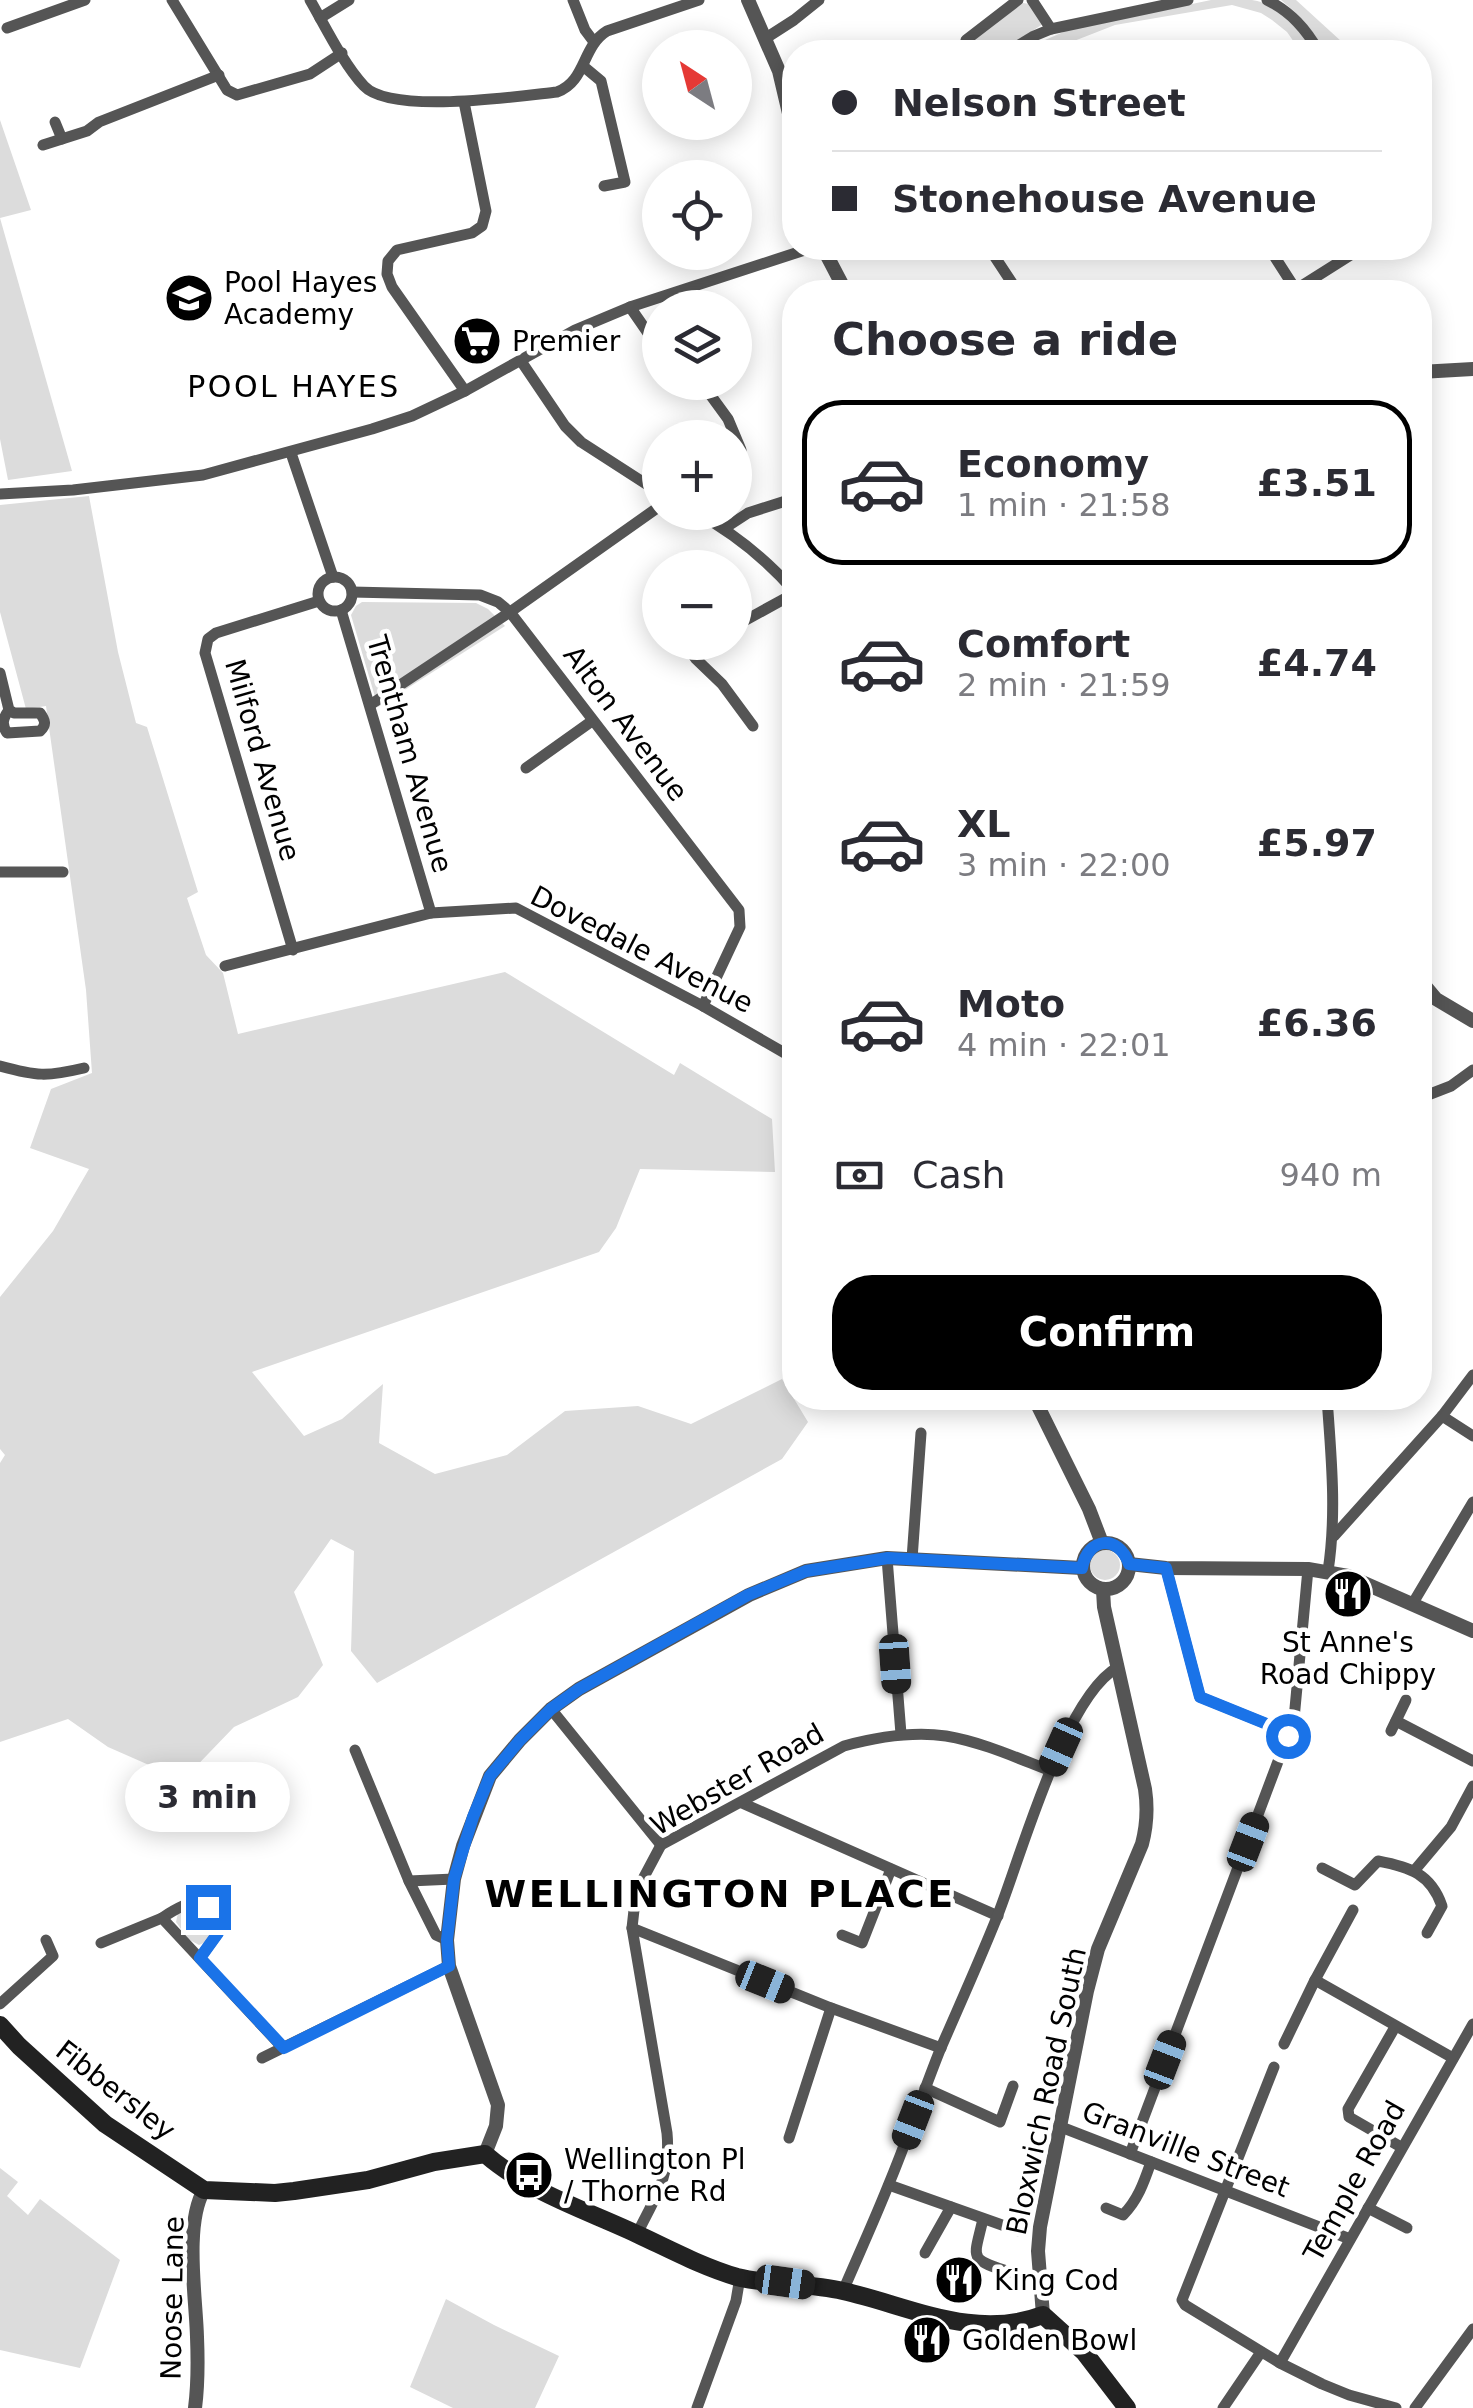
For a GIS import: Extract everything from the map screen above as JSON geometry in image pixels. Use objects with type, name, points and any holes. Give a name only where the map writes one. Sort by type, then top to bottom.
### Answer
[{"type":"main road","name":"Fibbersley","points":[[0,2025],[105,2124],[204,2190]]},
{"type":"main road","points":[[204,2190],[294,2192],[485,2154],[552,2199],[740,2278],[843,2291],[972,2324],[995,2325],[1043,2315],[1084,2352],[1127,2408]]},
{"type":"street","points":[[7,28],[85,0]]},
{"type":"street","points":[[172,0],[228,90],[237,95],[310,74],[342,53]]},
{"type":"street","points":[[310,0],[366,90],[388,99],[464,102],[566,89],[584,66],[594,42],[606,31],[699,0]]},
{"type":"street","points":[[320,18],[350,0]]},
{"type":"street","points":[[573,0],[594,42]]},
{"type":"street","points":[[748,0],[782,84]]},
{"type":"street","points":[[766,38],[819,0]]},
{"type":"street","points":[[966,40],[1018,0]]},
{"type":"street","points":[[1032,0],[1052,29]]},
{"type":"street","points":[[1032,40],[1052,29],[1188,0]]},
{"type":"street","points":[[1267,0],[1284,8],[1310,40]]},
{"type":"street","points":[[584,66],[601,81],[625,182],[604,186]]},
{"type":"street","points":[[43,146],[219,75]]},
{"type":"street","points":[[464,102],[486,210],[482,226],[472,233],[398,250],[388,261],[387,274],[392,287],[465,391]]},
{"type":"street","points":[[55,122],[62,139]]},
{"type":"street","points":[[0,494],[203,475],[291,453],[412,416],[575,330],[630,307],[782,257]]},
{"type":"street","points":[[1311,280],[1343,260]]},
{"type":"street","points":[[630,307],[642,324]]},
{"type":"street","points":[[521,361],[565,426],[581,442],[642,481]]},
{"type":"street","points":[[1432,372],[1473,370]]},
{"type":"street","points":[[291,453],[334,577]]},
{"type":"street","points":[[752,511],[782,502]]},
{"type":"street","points":[[370,705],[642,519]]},
{"type":"street","points":[[727,530],[782,578]]},
{"type":"street","points":[[334,577],[342,578],[352,592],[350,601],[340,610],[330,610],[319,601],[322,583],[334,577]]},
{"type":"street","points":[[352,592],[480,595],[510,612]]},
{"type":"street","points":[[752,617],[782,600]]},
{"type":"street","name":"Milford Avenue","points":[[293,950],[205,653],[208,638],[216,632],[319,601]]},
{"type":"street","name":"Trentham Avenue","points":[[340,610],[430,913]]},
{"type":"street","name":"Alton Avenue","points":[[510,612],[739,910],[740,927],[703,1006]]},
{"type":"street","points":[[700,660],[752,726]]},
{"type":"street","points":[[0,672],[9,710]]},
{"type":"street","points":[[526,768],[592,720]]},
{"type":"street","points":[[0,872],[63,872]]},
{"type":"street","name":"Dovedale Avenue","points":[[225,966],[430,913],[516,908],[782,1051]]},
{"type":"street","points":[[1432,994],[1473,1021]]},
{"type":"street","points":[[0,1066],[49,1076],[84,1068]]},
{"type":"street","points":[[1432,1093],[1451,1086],[1473,1070]]},
{"type":"street","points":[[1334,1536],[1442,1416],[1473,1375]]},
{"type":"street","points":[[1040,1410],[1102,1543]]},
{"type":"street","points":[[1328,1410],[1334,1536],[1328,1571]]},
{"type":"street","points":[[1442,1416],[1473,1436]]},
{"type":"street","points":[[912,1558],[921,1433]]},
{"type":"street","points":[[1413,1603],[1473,1502]]},
{"type":"street","points":[[1102,1543],[1120,1548],[1129,1564],[1124,1582],[1112,1589],[1089,1583],[1082,1568],[1086,1554],[1102,1543]]},
{"type":"street","points":[[485,2154],[496,2126],[498,2105],[449,1966],[447,1940],[454,1879],[490,1776],[551,1709],[579,1689],[748,1595],[806,1571],[888,1558],[1082,1568]]},
{"type":"street","points":[[888,1558],[900,1734]]},
{"type":"street","points":[[1129,1564],[1328,1571],[1348,1576],[1473,1631]]},
{"type":"street","points":[[1166,1568],[1200,1697],[1289,1733]]},
{"type":"street","points":[[1130,2154],[1294,1719],[1308,1568]]},
{"type":"street","name":"Bloxwich Road South","points":[[1043,2315],[1038,2238],[1087,1991],[1098,1948],[1142,1844],[1148,1807],[1104,1607],[1104,1590]]},
{"type":"street","points":[[843,2291],[998,1916],[1050,1771],[1093,1690],[1118,1667]]},
{"type":"street","points":[[1406,1700],[1394,1726],[1473,1762]]},
{"type":"street","points":[[551,1709],[661,1846]]},
{"type":"street","name":"Webster Road","points":[[637,2234],[665,2178],[669,2156],[632,1928],[636,1892],[661,1846],[844,1746],[900,1734],[944,1736],[982,1745],[1050,1771]]},
{"type":"street","points":[[355,1750],[436,1935],[447,1940]]},
{"type":"street","points":[[1414,1871],[1451,1827],[1473,1786]]},
{"type":"street","points":[[742,1803],[998,1916]]},
{"type":"street","points":[[1322,1868],[1355,1885],[1378,1861],[1414,1871],[1436,1890],[1442,1906],[1427,1933]]},
{"type":"street","points":[[857,1958],[891,1869]]},
{"type":"street","points":[[410,1881],[454,1879]]},
{"type":"street","points":[[101,1943],[200,1900],[216,1920],[218,1933],[200,1958]]},
{"type":"street","points":[[1284,2044],[1353,1910]]},
{"type":"street","points":[[162,1918],[284,2048]]},
{"type":"street","points":[[632,1928],[941,2048]]},
{"type":"street","points":[[842,1935],[862,1942]]},
{"type":"street","points":[[117,1936],[122,1949]]},
{"type":"street","points":[[0,2004],[53,1956],[46,1940]]},
{"type":"street","points":[[262,2058],[449,1966]]},
{"type":"street","points":[[1314,1980],[1453,2058]]},
{"type":"street","points":[[789,2138],[832,2008]]},
{"type":"street","name":"Temple Road","points":[[1280,2364],[1473,2024]]},
{"type":"street","points":[[1395,2027],[1347,2114],[1401,2147]]},
{"type":"street","points":[[1274,2066],[1182,2300],[1280,2364],[1350,2395],[1396,2408]]},
{"type":"street","points":[[925,2088],[1000,2122],[1013,2086]]},
{"type":"street","name":"Granville Street","points":[[1060,2127],[1350,2239]]},
{"type":"street","points":[[1106,2208],[1123,2214],[1128,2211],[1151,2162]]},
{"type":"street","points":[[888,2186],[1019,2231]]},
{"type":"street","name":"Noose Lane","points":[[196,2408],[194,2230],[204,2190]]},
{"type":"street","points":[[924,2253],[951,2207]]},
{"type":"street","points":[[1368,2208],[1407,2228]]},
{"type":"street","points":[[984,2219],[977,2259],[1010,2272]]},
{"type":"street","points":[[697,2408],[736,2301],[740,2278]]},
{"type":"street","points":[[1415,2408],[1473,2329]]},
{"type":"street","points":[[1223,2408],[1261,2352]]},
{"type":"shaded area","points":[[1211,0],[1252,0],[1280,12],[1305,40],[1293,40],[1261,13],[1232,5],[1115,25],[1077,40],[1045,40],[1068,30]]},
{"type":"shaded area","points":[[1281,0],[1296,0],[1340,40],[1318,40]]},
{"type":"shaded area","points":[[1023,3],[1030,4],[1043,24],[1018,40],[971,40]]},
{"type":"shaded area","points":[[0,120],[31,210],[0,218]]},
{"type":"shaded area","points":[[0,218],[72,471],[8,480],[0,439]]},
{"type":"shaded area","points":[[89,496],[118,652],[136,723],[147,727],[198,892],[187,898],[206,955],[223,973],[238,1034],[505,972],[674,1075],[680,1063],[772,1119],[775,1172],[640,1169],[616,1228],[599,1252],[252,1372],[304,1436],[342,1419],[383,1384],[379,1443],[435,1474],[507,1455],[565,1411],[638,1406],[691,1424],[782,1379],[782,1410],[801,1410],[808,1422],[782,1459],[377,1683],[351,1651],[354,1551],[331,1539],[294,1592],[323,1665],[298,1697],[234,1727],[183,1780],[108,1747],[68,1719],[0,1742],[0,1463],[5,1455],[0,1449],[0,1297],[53,1231],[89,1169],[30,1148],[51,1089],[92,1073],[86,990],[46,706],[26,709],[0,612],[0,505]]},
{"type":"shaded area","points":[[362,602],[476,603],[505,626],[378,707],[351,615]]},
{"type":"shaded area","points":[[1105,1550],[1115,1555],[1120,1565],[1115,1575],[1105,1580],[1095,1575],[1090,1565],[1095,1555]]},
{"type":"shaded area","points":[[197,1907],[212,1929],[208,1941],[199,1945],[188,1939],[176,1922],[178,1913]]},
{"type":"shaded area","points":[[0,2168],[18,2182],[7,2196],[28,2215],[40,2199],[120,2260],[80,2368],[0,2350]]},
{"type":"shaded area","points":[[446,2299],[559,2356],[535,2408],[453,2408],[410,2387]]},
{"type":"place","name":"Pool Hayes Academy","points":[[189,298]]},
{"type":"place","name":"Premier","points":[[477,341]]},
{"type":"place","name":"St Anne's Road Chippy","points":[[1348,1594]]},
{"type":"place","name":"Wellington Pl / Thorne Rd","points":[[529,2175]]},
{"type":"place","name":"King Cod","points":[[959,2280]]},
{"type":"place","name":"Golden Bowl","points":[[927,2340]]},
{"type":"district","name":"POOL HAYES","points":[[294,387]]},
{"type":"district","name":"WELLINGTON PLACE","points":[[720,1894]]},
{"type":"route","points":[[208,1907],[218,1933],[200,1958],[284,2048],[449,1966],[447,1940],[454,1879],[473,1817],[490,1776],[551,1709],[579,1689],[748,1595],[806,1571],[888,1558],[1082,1568],[1086,1554],[1094,1546],[1113,1544],[1124,1551],[1129,1564],[1166,1568],[1200,1697],[1289,1733],[1288,1736]]}]
